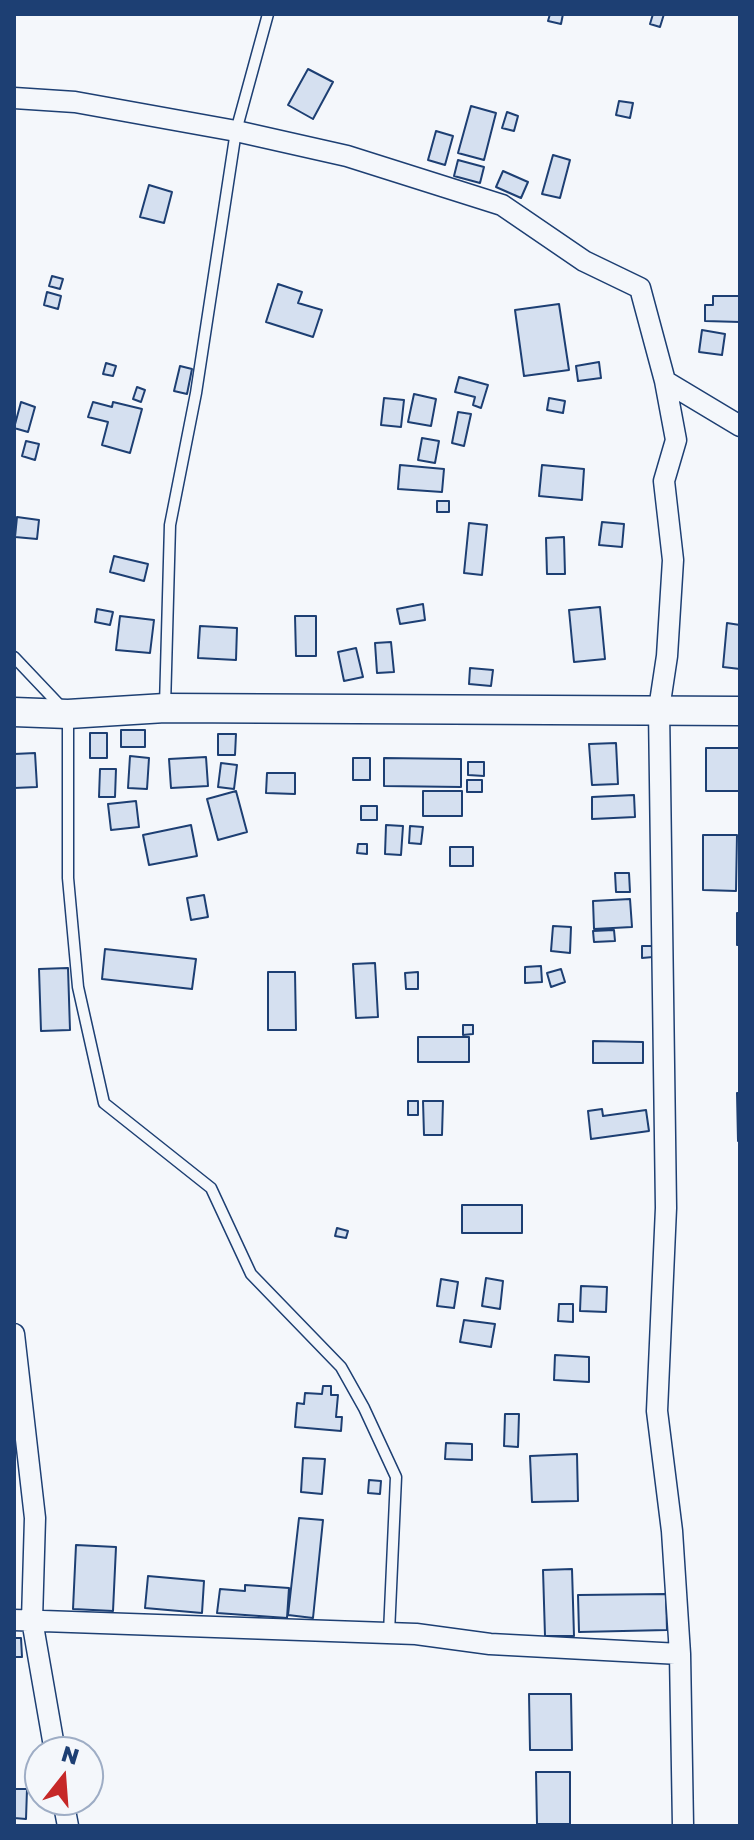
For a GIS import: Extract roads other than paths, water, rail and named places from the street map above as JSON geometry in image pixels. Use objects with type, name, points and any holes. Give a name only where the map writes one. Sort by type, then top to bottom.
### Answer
[{"type":"main road","points":[[14,712],[68,714],[165,708],[740,711]]},
{"type":"street","points":[[14,98],[75,102],[236,131],[347,156],[502,205],[584,261],[640,288],[665,381],[676,440],[664,481],[673,560],[667,656],[659,709],[666,1208],[657,1411],[672,1531],[680,1654],[683,1826]]},
{"type":"street","points":[[665,381],[740,426]]},
{"type":"street","points":[[14,1334],[35,1518],[23,1620],[51,1736]]},
{"type":"street","points":[[23,1620],[389,1633],[490,1644],[680,1654]]},
{"type":"lane","points":[[165,708],[170,525],[196,393],[236,131],[268,14]]},
{"type":"lane","points":[[14,657],[68,714],[68,878],[77,971],[104,1103],[211,1188],[251,1274],[341,1367],[364,1408],[396,1477],[389,1633]]}]
